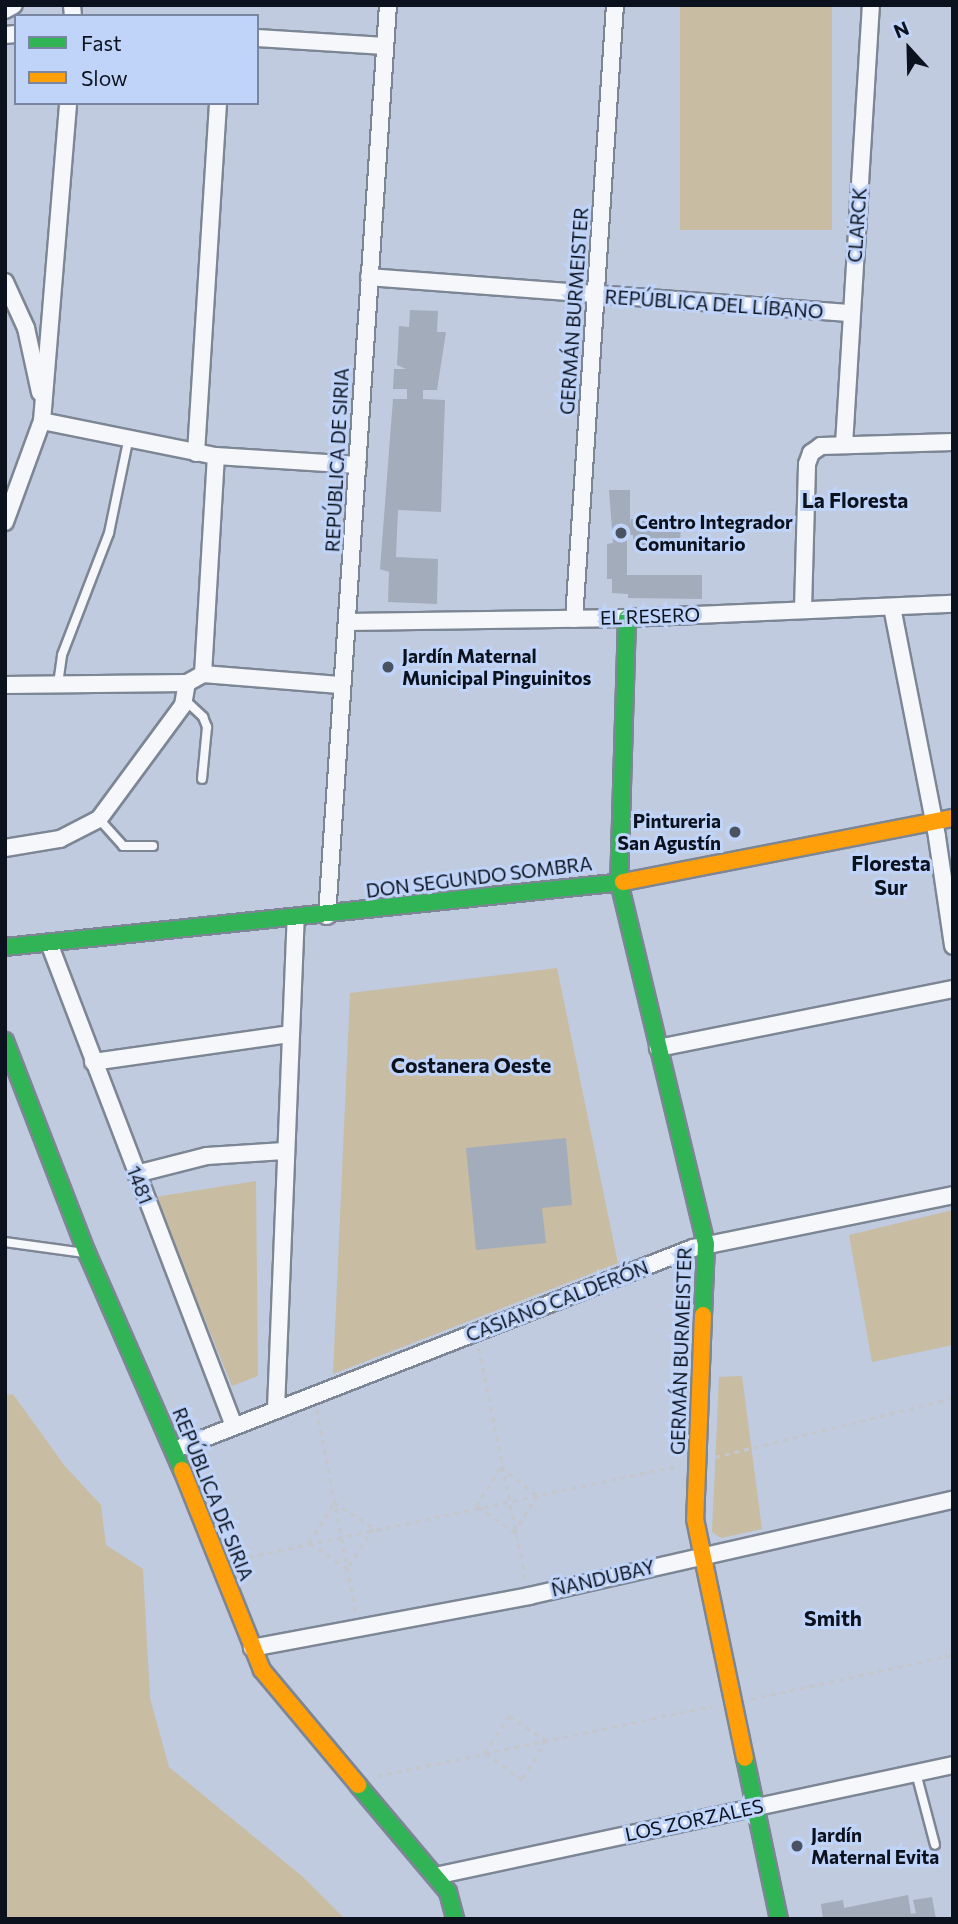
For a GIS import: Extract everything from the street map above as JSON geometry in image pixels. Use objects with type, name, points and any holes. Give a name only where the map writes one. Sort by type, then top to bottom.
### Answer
[{"type":"street","points":[[5,10],[14,5]]},
{"type":"street","name":"REPÚBLICA DE SIRIA","points":[[327,916],[340,685],[348,622],[388,5]]},
{"type":"street","name":"GERMÁN BURMEISTER","points":[[574,619],[615,5]]},
{"type":"street","name":"CLARCK","points":[[844,445],[871,5]]},
{"type":"street","points":[[259,38],[386,46]]},
{"type":"street","points":[[5,523],[43,415],[68,105]]},
{"type":"street","points":[[196,453],[218,105]]},
{"type":"street","name":"REPÚBLICA DEL LÍBANO","points":[[369,277],[596,297],[851,313]]},
{"type":"street","points":[[5,282],[26,328],[43,415]]},
{"type":"street","points":[[43,415],[128,441],[196,453],[358,466]]},
{"type":"street","points":[[803,609],[807,464],[811,453],[821,446],[953,442]]},
{"type":"street","points":[[203,674],[216,456]]},
{"type":"street","name":"EL RESERO","points":[[348,622],[627,618],[953,604]]},
{"type":"street","points":[[892,607],[934,822],[953,946]]},
{"type":"street","name":"GERMÁN BURMEISTER","points":[[627,618],[619,882],[706,1244],[699,1461],[695,1504],[701,1555],[779,1919]]},
{"type":"street","points":[[5,685],[58,687],[187,683],[203,674],[340,685]]},
{"type":"street","points":[[5,848],[60,839],[99,820],[185,700],[187,683]]},
{"type":"street","name":"DON SEGUNDO SOMBRA","points":[[5,947],[327,916],[619,882],[953,818]]},
{"type":"street","points":[[276,1409],[284,1151],[296,918]]},
{"type":"street","name":"1481","points":[[48,943],[234,1426]]},
{"type":"street","points":[[658,1048],[953,989]]},
{"type":"street","points":[[93,1062],[290,1034]]},
{"type":"street","name":"REPÚBLICA DE SIRIA","points":[[5,1041],[87,1253],[174,1450],[252,1647],[272,1685],[448,1892],[455,1919]]},
{"type":"street","points":[[136,1174],[220,1154],[284,1151]]},
{"type":"street","name":"CASIANO CALDERÓN","points":[[174,1450],[706,1244],[953,1195]]},
{"type":"street","name":"ÑANDUBAY","points":[[252,1647],[529,1596],[953,1500]]},
{"type":"street","name":"LOS ZORZALES","points":[[435,1876],[953,1765]]},
{"type":"lane","points":[[58,687],[62,655],[109,533],[128,441]]},
{"type":"lane","points":[[185,700],[203,717],[206,727],[202,779]]},
{"type":"lane","points":[[99,820],[123,846],[153,846]]},
{"type":"lane","points":[[5,1242],[61,1253],[87,1253]]},
{"type":"lane","points":[[916,1773],[935,1845]]},
{"type":"path","points":[[466,1348],[478,1343],[506,1500],[529,1596]]},
{"type":"path","points":[[219,1564],[475,1506],[699,1461],[953,1398]]},
{"type":"path","points":[[328,1404],[316,1408],[360,1629]]},
{"type":"path","points":[[501,1467],[537,1495]]},
{"type":"path","points":[[475,1506],[501,1467]]},
{"type":"path","points":[[515,1533],[537,1495]]},
{"type":"path","points":[[334,1502],[374,1528]]},
{"type":"path","points":[[309,1543],[334,1502]]},
{"type":"path","points":[[475,1506],[515,1533]]},
{"type":"path","points":[[347,1569],[374,1528]]},
{"type":"path","points":[[309,1543],[347,1569]]},
{"type":"path","points":[[359,1785],[381,1774],[953,1655]]},
{"type":"path","points":[[484,1753],[509,1716],[547,1740]]},
{"type":"path","points":[[484,1753],[522,1780],[547,1740]]},
{"type":"shaded area","points":[[680,5],[832,5],[832,230],[680,230]]},
{"type":"shaded area","points":[[557,968],[618,1263],[333,1374],[350,993]]},
{"type":"shaded area","points":[[256,1181],[258,1376],[232,1386],[155,1197]]},
{"type":"shaded area","points":[[953,1210],[953,1345],[872,1362],[849,1235]]},
{"type":"shaded area","points":[[742,1376],[762,1529],[721,1538],[712,1532],[719,1377]]},
{"type":"shaded area","points":[[13,1394],[64,1465],[101,1505],[106,1545],[143,1569],[150,1698],[169,1767],[303,1877],[345,1919],[5,1919],[5,1395]]},
{"type":"building","points":[[410,310],[438,311],[437,332],[446,332],[437,390],[423,390],[423,399],[445,400],[441,512],[398,510],[396,557],[438,559],[437,604],[388,602],[389,572],[380,569],[393,399],[407,399],[407,389],[393,389],[394,369],[406,369],[397,365],[399,326],[409,327]]},
{"type":"building","points":[[609,490],[630,490],[630,525],[631,519],[681,520],[680,546],[633,546],[633,535],[627,535],[627,575],[702,575],[702,599],[628,598],[628,594],[612,593],[612,579],[607,579],[607,544],[613,543]]},
{"type":"building","points":[[566,1138],[572,1205],[542,1208],[546,1243],[476,1250],[466,1148]]},
{"type":"building","points":[[908,1895],[911,1914],[916,1913],[913,1900],[932,1897],[936,1919],[823,1919],[821,1904],[843,1900],[844,1908]]},
{"type":"traffic: fast","points":[[627,618],[619,882],[706,1244],[703,1315]]},
{"type":"traffic: fast","points":[[5,947],[623,882]]},
{"type":"traffic: fast","points":[[5,1041],[87,1253],[182,1470]]},
{"type":"traffic: fast","points":[[745,1758],[779,1919]]},
{"type":"traffic: fast","points":[[358,1785],[448,1892],[455,1919]]},
{"type":"traffic: slow","points":[[623,882],[953,818]]},
{"type":"traffic: slow","points":[[703,1315],[695,1519],[745,1758]]},
{"type":"traffic: slow","points":[[182,1470],[262,1670],[358,1785]]},
{"type":"place","name":"Centro Integrador Comunitario","points":[[621,533]]},
{"type":"place","name":"Jardín Maternal Municipal Pinguinitos","points":[[388,667]]},
{"type":"place","name":"Pintureria San Agustín","points":[[735,832]]},
{"type":"place","name":"Jardín Maternal Evita","points":[[797,1846]]},
{"type":"district","name":"La Floresta","points":[[855,500]]},
{"type":"district","name":"Floresta Sur","points":[[891,875]]},
{"type":"district","name":"Costanera Oeste","points":[[471,1065]]},
{"type":"district","name":"Smith","points":[[833,1618]]}]
